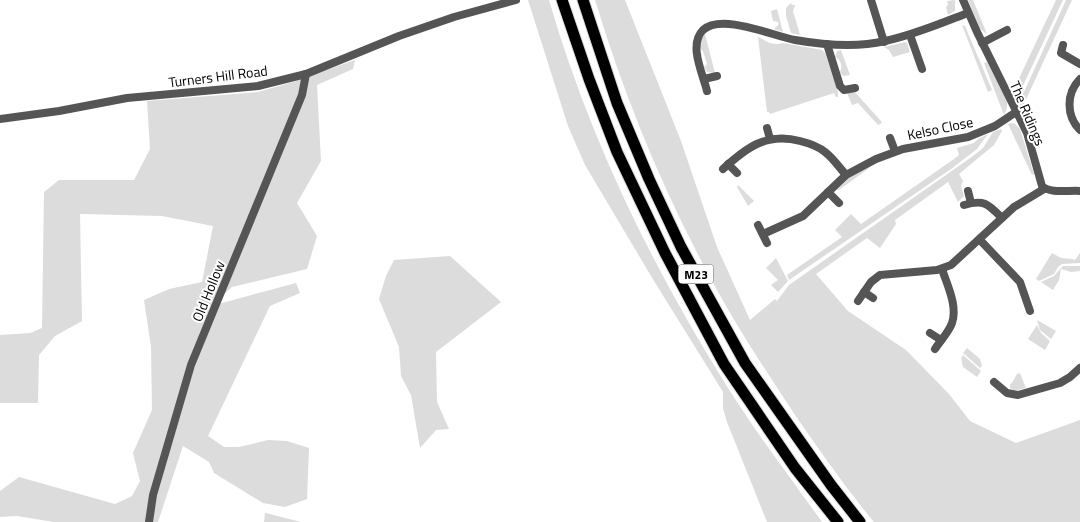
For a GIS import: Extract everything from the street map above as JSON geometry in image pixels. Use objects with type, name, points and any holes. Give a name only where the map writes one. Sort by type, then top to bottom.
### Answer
[{"type":"highway","name":"M23","points":[[562,0],[617,152],[665,253],[724,364],[795,468],[838,522]]},
{"type":"highway","name":"M23","points":[[583,0],[618,103],[649,179],[681,247],[745,363],[825,477],[860,522]]},
{"type":"street","name":"Turners Hill Road","points":[[0,120],[126,98],[258,86],[306,74],[399,36],[454,17],[516,0]]},
{"type":"street","points":[[871,0],[884,42]]},
{"type":"street","name":"The Ridings","points":[[963,0],[982,43],[1027,133],[1040,182],[1044,189]]},
{"type":"street","points":[[707,91],[697,54],[696,42],[704,29],[710,26],[736,25],[778,36],[827,44],[861,44],[884,42],[910,35],[968,13]]},
{"type":"street","points":[[982,43],[1007,30]]},
{"type":"street","points":[[910,35],[922,69]]},
{"type":"street","points":[[827,44],[840,86],[844,90],[855,88]]},
{"type":"street","points":[[1063,46],[1061,53],[1080,64]]},
{"type":"street","name":"Old Hollow","points":[[149,522],[153,495],[191,365],[302,95],[306,74]]},
{"type":"street","points":[[704,79],[717,76]]},
{"type":"street","points":[[1080,79],[1073,89],[1070,104],[1073,120],[1080,130]]},
{"type":"street","name":"Kelso Close","points":[[763,234],[803,216],[846,175],[895,151],[968,137],[995,126],[1016,112]]},
{"type":"street","points":[[767,128],[770,139]]},
{"type":"street","points":[[737,173],[725,167],[748,148],[770,139],[790,138],[810,144],[825,152],[846,175]]},
{"type":"street","name":"Kelso Close","points":[[890,138],[895,151]]},
{"type":"street","points":[[858,301],[870,282],[880,275],[942,269],[956,262],[1019,203],[1044,189],[1051,191],[1080,191]]},
{"type":"street","points":[[968,191],[968,204],[986,204],[1002,218]]},
{"type":"street","points":[[828,192],[839,203]]},
{"type":"street","points":[[758,225],[768,243]]},
{"type":"street","points":[[980,240],[1020,282],[1030,312]]},
{"type":"street","points":[[935,349],[952,324],[954,310],[942,269]]},
{"type":"street","points":[[864,292],[873,298]]},
{"type":"street","points":[[1017,302],[1027,300]]},
{"type":"street","points":[[930,333],[941,340]]},
{"type":"street","points":[[994,382],[1007,393],[1018,396],[1060,383],[1079,370]]},
{"type":"shaded area","points":[[528,0],[549,0],[583,102],[603,152],[674,296],[728,388],[822,522],[767,522],[727,422],[723,408],[723,392],[585,165],[568,126]]},
{"type":"shaded area","points":[[595,0],[625,0],[681,141],[717,247],[750,320],[775,299],[777,301],[789,285],[973,156],[983,148],[993,132],[1001,129],[1002,131],[994,145],[959,174],[963,181],[961,186],[964,196],[958,202],[948,182],[895,220],[896,224],[880,248],[867,238],[816,274],[848,311],[906,350],[949,394],[970,421],[1016,443],[1080,420],[1080,522],[874,522],[832,468],[793,412],[743,334],[693,246],[639,125],[608,42]]},
{"type":"shaded area","points":[[955,0],[955,11],[948,15],[947,1]]},
{"type":"shaded area","points":[[968,0],[973,0],[987,34],[980,29]]},
{"type":"shaded area","points":[[1056,0],[1063,0],[1021,90],[1015,95],[1013,91]]},
{"type":"shaded area","points":[[1066,0],[1072,0],[1022,108],[1017,98],[1024,92]]},
{"type":"shaded area","points":[[791,3],[795,5],[793,11],[800,35],[791,33],[786,16],[786,8]]},
{"type":"shaded area","points":[[777,9],[783,32],[774,29],[779,24],[773,21],[771,11]]},
{"type":"shaded area","points":[[962,25],[965,26],[992,90],[988,92]]},
{"type":"shaded area","points":[[705,34],[715,73],[707,72],[704,67],[707,64],[703,51],[699,48],[700,41]]},
{"type":"shaded area","points":[[758,37],[772,43],[783,43],[822,50],[825,53],[838,97],[834,93],[770,114],[767,112]]},
{"type":"shaded area","points":[[905,42],[910,52],[893,57],[889,50],[884,47]]},
{"type":"shaded area","points":[[841,50],[850,75],[844,76],[840,72],[841,63],[835,57],[837,51]]},
{"type":"shaded area","points":[[355,60],[353,69],[317,85],[321,161],[297,203],[317,236],[307,269],[232,287],[211,306],[296,283],[300,293],[270,306],[208,436],[224,447],[239,447],[268,440],[287,441],[309,448],[307,499],[285,507],[263,503],[214,473],[209,462],[183,446],[158,522],[54,522],[17,516],[0,517],[0,491],[19,477],[115,504],[132,496],[140,481],[133,453],[152,410],[151,347],[144,300],[169,289],[202,282],[213,226],[162,216],[80,214],[82,321],[55,336],[39,355],[38,403],[0,403],[0,335],[30,333],[42,328],[44,192],[59,180],[134,180],[150,149],[147,101],[258,92]]},
{"type":"shaded area","points":[[987,62],[1007,101],[1004,115],[984,63]]},
{"type":"shaded area","points":[[854,91],[882,123],[878,125],[858,103],[852,105],[847,93]]},
{"type":"shaded area","points":[[1011,123],[1020,129],[1034,174],[1032,175],[1008,124]]},
{"type":"shaded area","points":[[988,134],[977,149],[951,169],[789,280],[787,275],[842,237],[835,230],[851,214],[861,224],[954,159],[959,155],[957,148],[974,143]]},
{"type":"shaded area","points":[[872,166],[839,190],[837,190],[850,177]]},
{"type":"shaded area","points":[[738,185],[754,201],[748,206],[737,187]]},
{"type":"shaded area","points":[[1052,253],[1061,258],[1075,260],[1080,253],[1080,263],[1062,264],[1054,274],[1039,281],[1036,279]]},
{"type":"shaded area","points":[[450,256],[501,302],[436,352],[437,402],[449,429],[436,430],[420,448],[411,395],[401,376],[399,347],[379,299],[386,276],[394,260]]},
{"type":"shaded area","points":[[776,258],[788,281],[778,292],[771,285],[778,280],[766,268]]},
{"type":"shaded area","points":[[1063,266],[1080,266],[1080,271],[1071,272],[1061,269],[1059,280],[1053,290],[1041,282],[1054,276]]},
{"type":"shaded area","points":[[1037,320],[1056,331],[1051,339],[1040,330]]},
{"type":"shaded area","points":[[1037,325],[1041,333],[1050,341],[1045,350],[1028,339]]},
{"type":"shaded area","points":[[967,348],[980,359],[982,366],[980,368],[963,353]]},
{"type":"shaded area","points":[[963,355],[981,371],[977,377],[963,367],[961,358]]},
{"type":"shaded area","points":[[1020,373],[1026,388],[1014,391],[1010,388],[1010,384],[1017,374]]},
{"type":"shaded area","points":[[266,513],[301,522],[264,522]]}]
